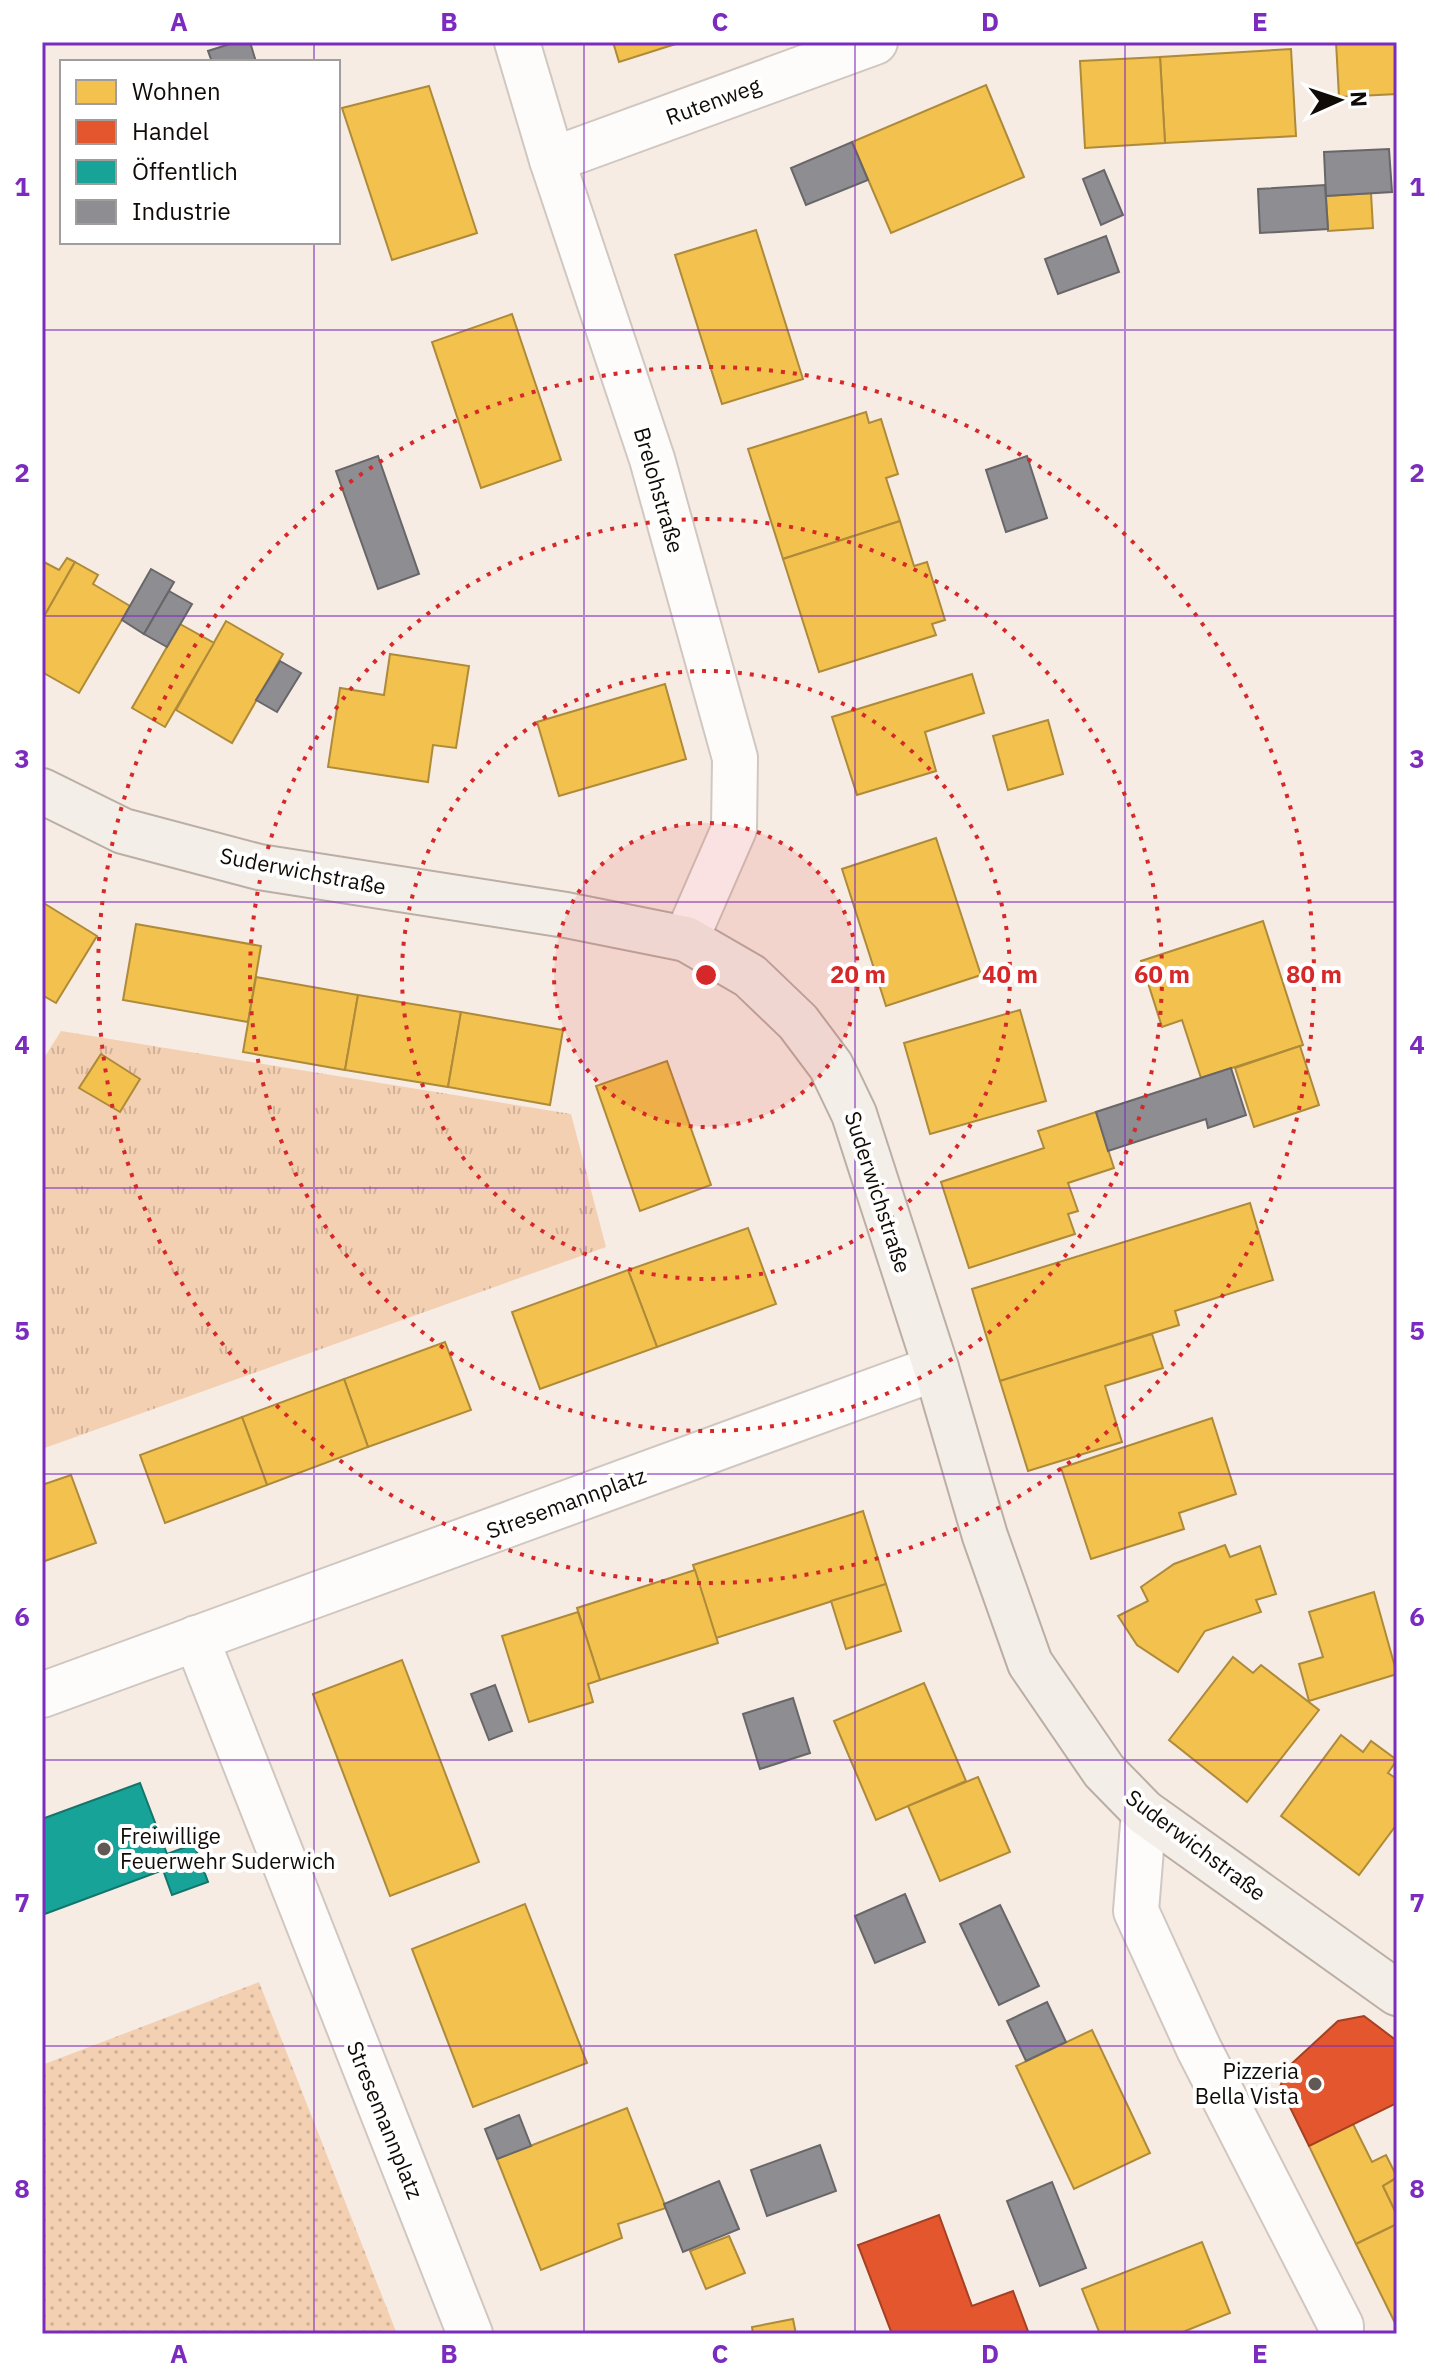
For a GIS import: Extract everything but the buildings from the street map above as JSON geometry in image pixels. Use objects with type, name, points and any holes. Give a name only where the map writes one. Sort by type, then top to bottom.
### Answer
[{"type":"main road","name":"Suderwichstraße","points":[[42,791],[123,831],[259,867],[566,915],[686,939],[750,976],[798,1022],[831,1066],[854,1114],[936,1368],[985,1536],[1030,1663],[1104,1771],[1144,1812],[1397,1993]]},
{"type":"street","name":"Brelohstraße","points":[[517,42],[552,160],[652,459],[735,758],[734,829],[686,939]]},
{"type":"street","name":"Rutenweg","points":[[552,160],[875,42]]},
{"type":"street","name":"Stresemannplatz","points":[[42,1695],[936,1368]]},
{"type":"street","name":"Stresemannplatz","points":[[196,1638],[470,2334]]},
{"type":"street","points":[[1144,1812],[1136,1911],[1199,2049],[1341,2326],[1341,2334]]},
{"type":"green space","points":[[61,1031],[571,1114],[606,1247],[42,1449],[42,1061]]},
{"type":"green space","points":[[259,1982],[397,2334],[42,2334],[42,2065]]},
{"type":"place","name":"Freiwillige Feuerwehr Suderwich","points":[[104,1849]]},
{"type":"place","name":"Pizzeria Bella Vista","points":[[1315,2084]]}]
